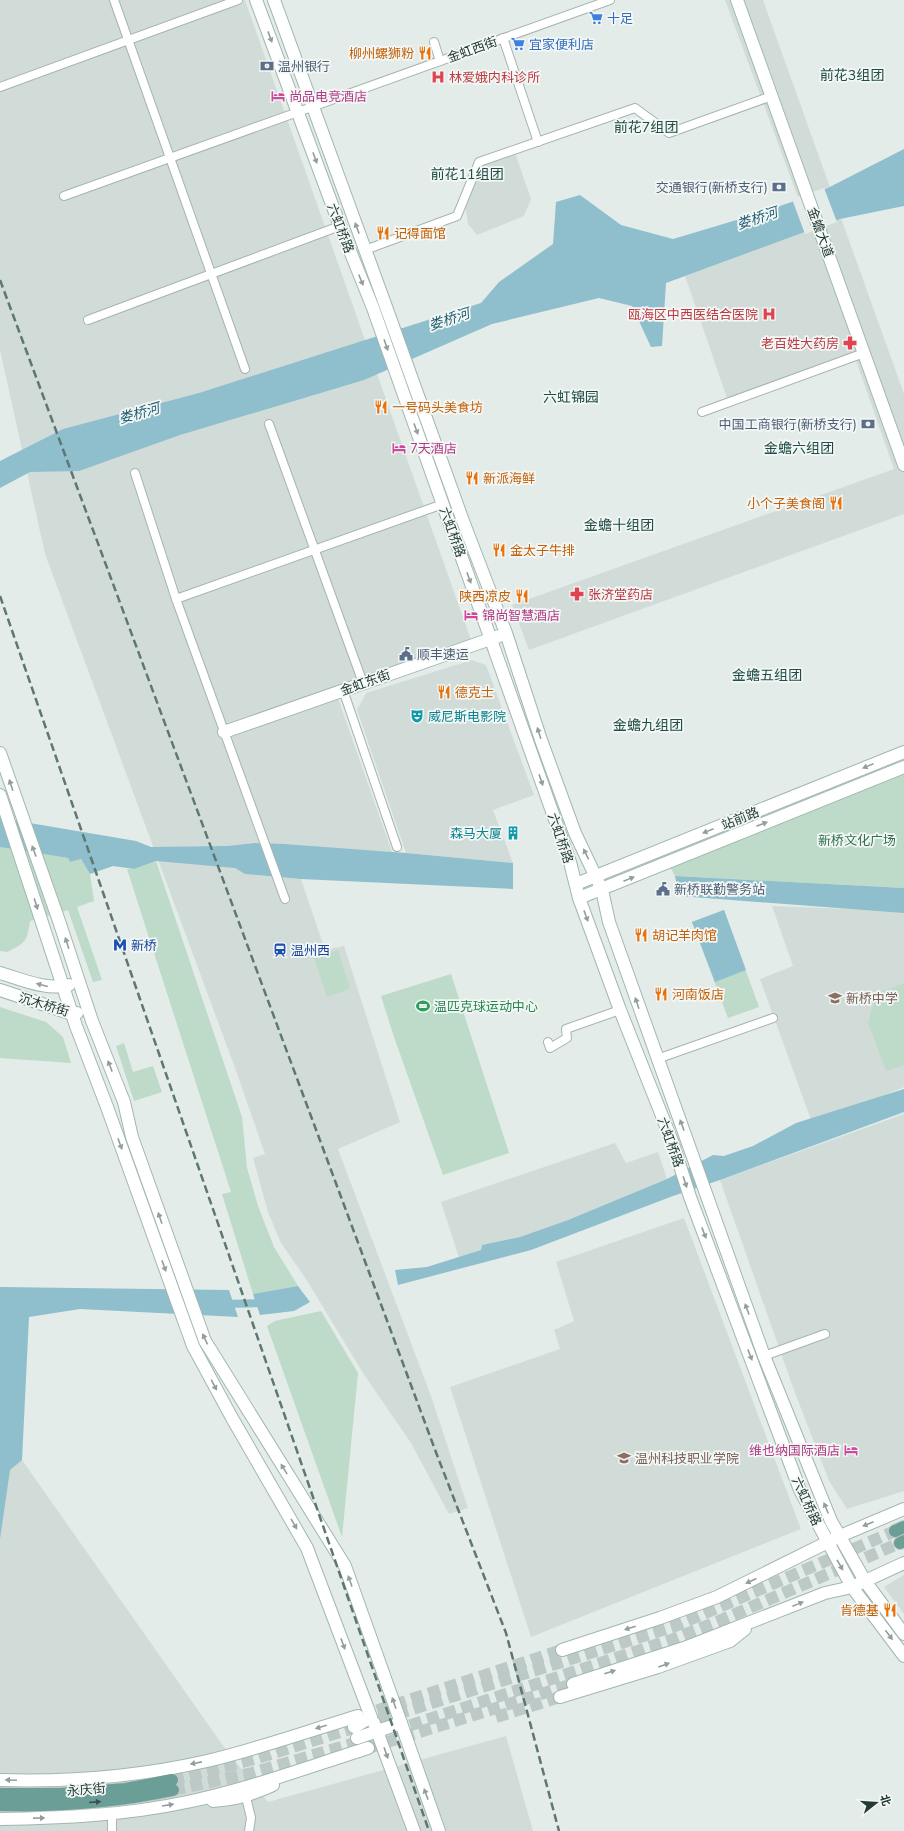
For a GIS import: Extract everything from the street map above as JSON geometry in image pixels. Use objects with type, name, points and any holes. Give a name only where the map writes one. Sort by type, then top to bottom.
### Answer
[{"type":"main road","name":"六虹桥路","points":[[256,0],[340,226],[373,308],[570,862],[580,898],[620,1010],[680,1166],[690,1197],[800,1490],[827,1543],[852,1587],[904,1656]]},
{"type":"main road","name":"六虹桥路","points":[[274,0],[312,107],[386,304],[465,528],[506,633],[541,740],[575,833],[602,890],[609,922],[764,1356],[831,1521],[865,1581],[904,1634]]},
{"type":"main road","name":"金蟾大道","points":[[737,0],[804,183],[904,465]]},
{"type":"main road","name":"金虹东街","points":[[224,732],[506,633]]},
{"type":"main road","name":"站前路","points":[[576,884],[904,752]]},
{"type":"main road","points":[[0,753],[80,982],[88,1009],[124,1102],[132,1137],[205,1341],[345,1566],[439,1831]]},
{"type":"main road","name":"站前路","points":[[580,898],[904,767]]},
{"type":"main road","points":[[0,795],[72,1014],[193,1346],[232,1418],[307,1548],[371,1717],[378,1730],[414,1831]]},
{"type":"main road","name":"沉木桥街","points":[[0,973],[49,987],[63,987],[80,982]]},
{"type":"main road","name":"沉木桥街","points":[[0,990],[72,1014],[88,1009]]},
{"type":"main road","points":[[562,1650],[660,1618],[717,1597],[840,1536],[904,1508]]},
{"type":"main road","points":[[573,1684],[684,1648],[825,1593],[852,1587],[904,1563]]},
{"type":"main road","points":[[560,1697],[658,1667],[730,1641],[755,1621]]},
{"type":"main road","points":[[356,1727],[371,1717]]},
{"type":"main road","points":[[0,1780],[38,1781],[118,1775],[193,1764],[356,1727],[378,1730],[401,1724]]},
{"type":"main road","points":[[0,1819],[71,1818],[187,1802],[235,1800],[369,1752],[187,1802]]},
{"type":"main road","name":"永庆街","points":[[0,1794],[60,1794],[173,1785],[122,1800],[38,1807],[0,1805]]},
{"type":"street","points":[[114,0],[245,369]]},
{"type":"street","points":[[0,86],[129,41],[238,0]]},
{"type":"street","name":"金虹西街","points":[[64,196],[610,0]]},
{"type":"street","points":[[503,38],[538,142]]},
{"type":"street","points":[[434,42],[440,61]]},
{"type":"street","points":[[365,250],[457,216],[479,162],[635,108],[669,133],[772,96]]},
{"type":"street","points":[[88,320],[340,226]]},
{"type":"street","points":[[702,412],[864,353]]},
{"type":"street","points":[[269,424],[363,682]]},
{"type":"street","points":[[135,472],[176,599],[285,899]]},
{"type":"street","points":[[176,599],[443,504]]},
{"type":"street","points":[[343,690],[397,847]]},
{"type":"street","points":[[548,1042],[550,1048],[567,1038],[566,1029],[620,1010]]},
{"type":"street","points":[[657,1059],[773,1018]]},
{"type":"street","points":[[764,1356],[825,1334]]},
{"type":"street","points":[[246,1797],[251,1818],[249,1831]]},
{"type":"street","points":[[112,1813],[112,1831]]},
{"type":"shaded area","points":[[0,0],[245,0],[471,640],[334,687],[392,852],[255,843],[245,874],[301,879],[325,950],[344,946],[400,1122],[338,1149],[431,1396],[468,1508],[449,1514],[411,1443],[363,1373],[306,1279],[281,1243],[268,1212],[253,1158],[265,1154],[235,1068],[45,554],[0,350]]},
{"type":"shaded area","points":[[725,0],[763,0],[904,394],[904,514],[529,650],[512,605],[894,469],[853,352],[727,398],[685,276],[810,230]]},
{"type":"shaded area","points":[[515,153],[531,199],[524,216],[477,235],[468,224],[465,204],[483,164]]},
{"type":"shaded area","points":[[472,660],[486,665],[534,795],[493,810],[513,863],[406,853],[357,710],[366,693]]},
{"type":"shaded area","name":"新桥中学","points":[[772,906],[904,911],[904,1087],[883,1096],[811,1120],[760,979],[793,966]]},
{"type":"shaded area","points":[[904,1114],[904,1491],[847,1509],[829,1481],[795,1393],[720,1180]]},
{"type":"shaded area","points":[[615,1143],[626,1163],[658,1152],[667,1179],[568,1220],[520,1237],[482,1245],[481,1250],[459,1258],[441,1202]]},
{"type":"shaded area","name":"温州科技职业学院","points":[[684,1218],[801,1529],[531,1637],[450,1387],[560,1349],[554,1330],[574,1321],[556,1262]]},
{"type":"shaded area","points":[[0,1366],[22,1460],[224,1747],[268,1802],[506,1736],[533,1831],[0,1831]]},
{"type":"shaded area","points":[[904,1575],[904,1614],[884,1587]]},
{"type":"green space","name":"新桥文化广场","points":[[904,772],[904,888],[675,876],[670,867]]},
{"type":"green space","points":[[0,847],[68,858],[70,862],[81,859],[90,874],[94,901],[77,907],[102,980],[93,982],[68,910],[30,921],[28,933],[22,944],[7,952],[0,951]]},
{"type":"green space","points":[[156,861],[242,1117],[247,1168],[258,1206],[274,1247],[298,1286],[253,1294],[222,1194],[231,1192],[127,869],[134,869]]},
{"type":"green space","points":[[724,910],[759,1007],[728,1018],[692,922]]},
{"type":"green space","points":[[338,950],[350,989],[327,997],[314,958]]},
{"type":"green space","points":[[451,974],[509,1153],[443,1175],[381,996]]},
{"type":"green space","points":[[904,983],[904,1065],[886,1071],[868,1023],[876,994]]},
{"type":"green space","points":[[0,1007],[46,1022],[63,1037],[71,1063],[0,1058]]},
{"type":"green space","points":[[124,1043],[133,1072],[153,1066],[162,1092],[134,1101],[116,1046]]},
{"type":"green space","points":[[321,1311],[358,1373],[342,1537],[267,1326],[275,1321]]},
{"type":"water","name":"娄桥河","points":[[904,149],[904,206],[840,219],[666,283],[662,346],[651,347],[632,306],[599,298],[492,324],[364,380],[180,435],[79,471],[30,472],[0,488],[0,461],[63,429],[199,393],[481,303],[499,282],[553,244],[556,202],[580,195],[621,225],[673,239],[760,213],[820,192]]},
{"type":"water","points":[[0,818],[136,841],[151,847],[228,846],[255,843],[284,844],[513,863],[513,889],[301,879],[245,874],[235,868],[156,861],[134,869],[113,866],[90,874],[81,859],[70,862],[68,858],[0,847]]},
{"type":"water","points":[[675,876],[904,888],[904,913],[679,896]]},
{"type":"water","points":[[724,910],[746,970],[715,982],[692,922]]},
{"type":"water","points":[[904,1089],[904,1112],[673,1196],[531,1250],[398,1285],[395,1270],[427,1267],[481,1250],[482,1245],[520,1237],[568,1220],[667,1179],[713,1155],[724,1156],[753,1146],[796,1123]]},
{"type":"water","points":[[298,1286],[310,1302],[294,1311],[260,1315],[253,1294]]},
{"type":"water","points":[[0,1287],[229,1290],[238,1317],[80,1309],[29,1317],[22,1460],[10,1470],[0,1539]]},
{"type":"pier","points":[[824,188],[837,222],[805,234],[792,199]]},
{"type":"waterway","points":[[223,1304],[267,1303]]},
{"type":"tunnel","points":[[172,1780],[258,1758],[675,1626],[895,1531]]},
{"type":"tunnel","points":[[393,1731],[671,1640],[719,1621],[900,1543]]},
{"type":"tunnel","points":[[360,1716],[562,1650]]},
{"type":"tunnel","points":[[368,1748],[573,1684]]},
{"type":"tunnel","points":[[496,1717],[560,1697]]},
{"type":"tunnel","points":[[173,1790],[252,1773],[369,1739]]},
{"type":"railway","points":[[0,280],[437,1455],[506,1633],[559,1831]]},
{"type":"railway","points":[[0,596],[429,1831]]},
{"type":"place","name":"十足","points":[[596,18]]},
{"type":"place","name":"宜家便利店","points":[[518,44]]},
{"type":"place","name":"柳州螺狮粉","points":[[425,53]]},
{"type":"place","name":"温州银行","points":[[267,66]]},
{"type":"place","name":"林爱娥内科诊所","points":[[438,77]]},
{"type":"place","name":"尚品电竞酒店","points":[[278,96]]},
{"type":"place","name":"交通银行(新桥支行)","points":[[779,187]]},
{"type":"place","name":"记得面馆","points":[[383,233]]},
{"type":"place","name":"瓯海区中西医结合医院","points":[[769,314]]},
{"type":"place","name":"老百姓大药房","points":[[850,343]]},
{"type":"place","name":"一号码头美食坊","points":[[381,407]]},
{"type":"place","name":"中国工商银行(新桥支行)","points":[[868,424]]},
{"type":"place","name":"7天酒店","points":[[399,448]]},
{"type":"place","name":"新派海鲜","points":[[472,478]]},
{"type":"place","name":"小个子美食阁","points":[[836,503]]},
{"type":"place","name":"金太子牛排","points":[[499,550]]},
{"type":"place","name":"张济堂药店","points":[[577,594]]},
{"type":"place","name":"陕西凉皮","points":[[522,596]]},
{"type":"place","name":"锦尚智慧酒店","points":[[471,615]]},
{"type":"place","name":"顺丰速运","points":[[406,654]]},
{"type":"place","name":"德克士","points":[[444,692]]},
{"type":"place","name":"威尼斯电影院","points":[[417,716]]},
{"type":"place","name":"森马大厦","points":[[513,833]]},
{"type":"place","name":"新桥联勤警务站","points":[[663,889]]},
{"type":"place","name":"胡记羊肉馆","points":[[641,935]]},
{"type":"place","name":"新桥","points":[[120,945]]},
{"type":"place","name":"温州西","points":[[280,950]]},
{"type":"place","name":"河南饭店","points":[[661,994]]},
{"type":"place","name":"新桥中学","points":[[835,998]]},
{"type":"place","name":"温匹克球运动中心","points":[[423,1006]]},
{"type":"place","name":"维也纳国际酒店","points":[[851,1450]]},
{"type":"place","name":"温州科技职业学院","points":[[624,1458]]},
{"type":"place","name":"肯德基","points":[[890,1610]]},
{"type":"district","name":"前花3组团","points":[[852,75]]},
{"type":"district","name":"前花7组团","points":[[646,127]]},
{"type":"district","name":"前花11组团","points":[[467,174]]},
{"type":"district","name":"六虹锦园","points":[[571,397]]},
{"type":"district","name":"金蟾六组团","points":[[799,448]]},
{"type":"district","name":"金蟾十组团","points":[[619,525]]},
{"type":"district","name":"金蟾五组团","points":[[767,675]]},
{"type":"district","name":"金蟾九组团","points":[[648,725]]}]
